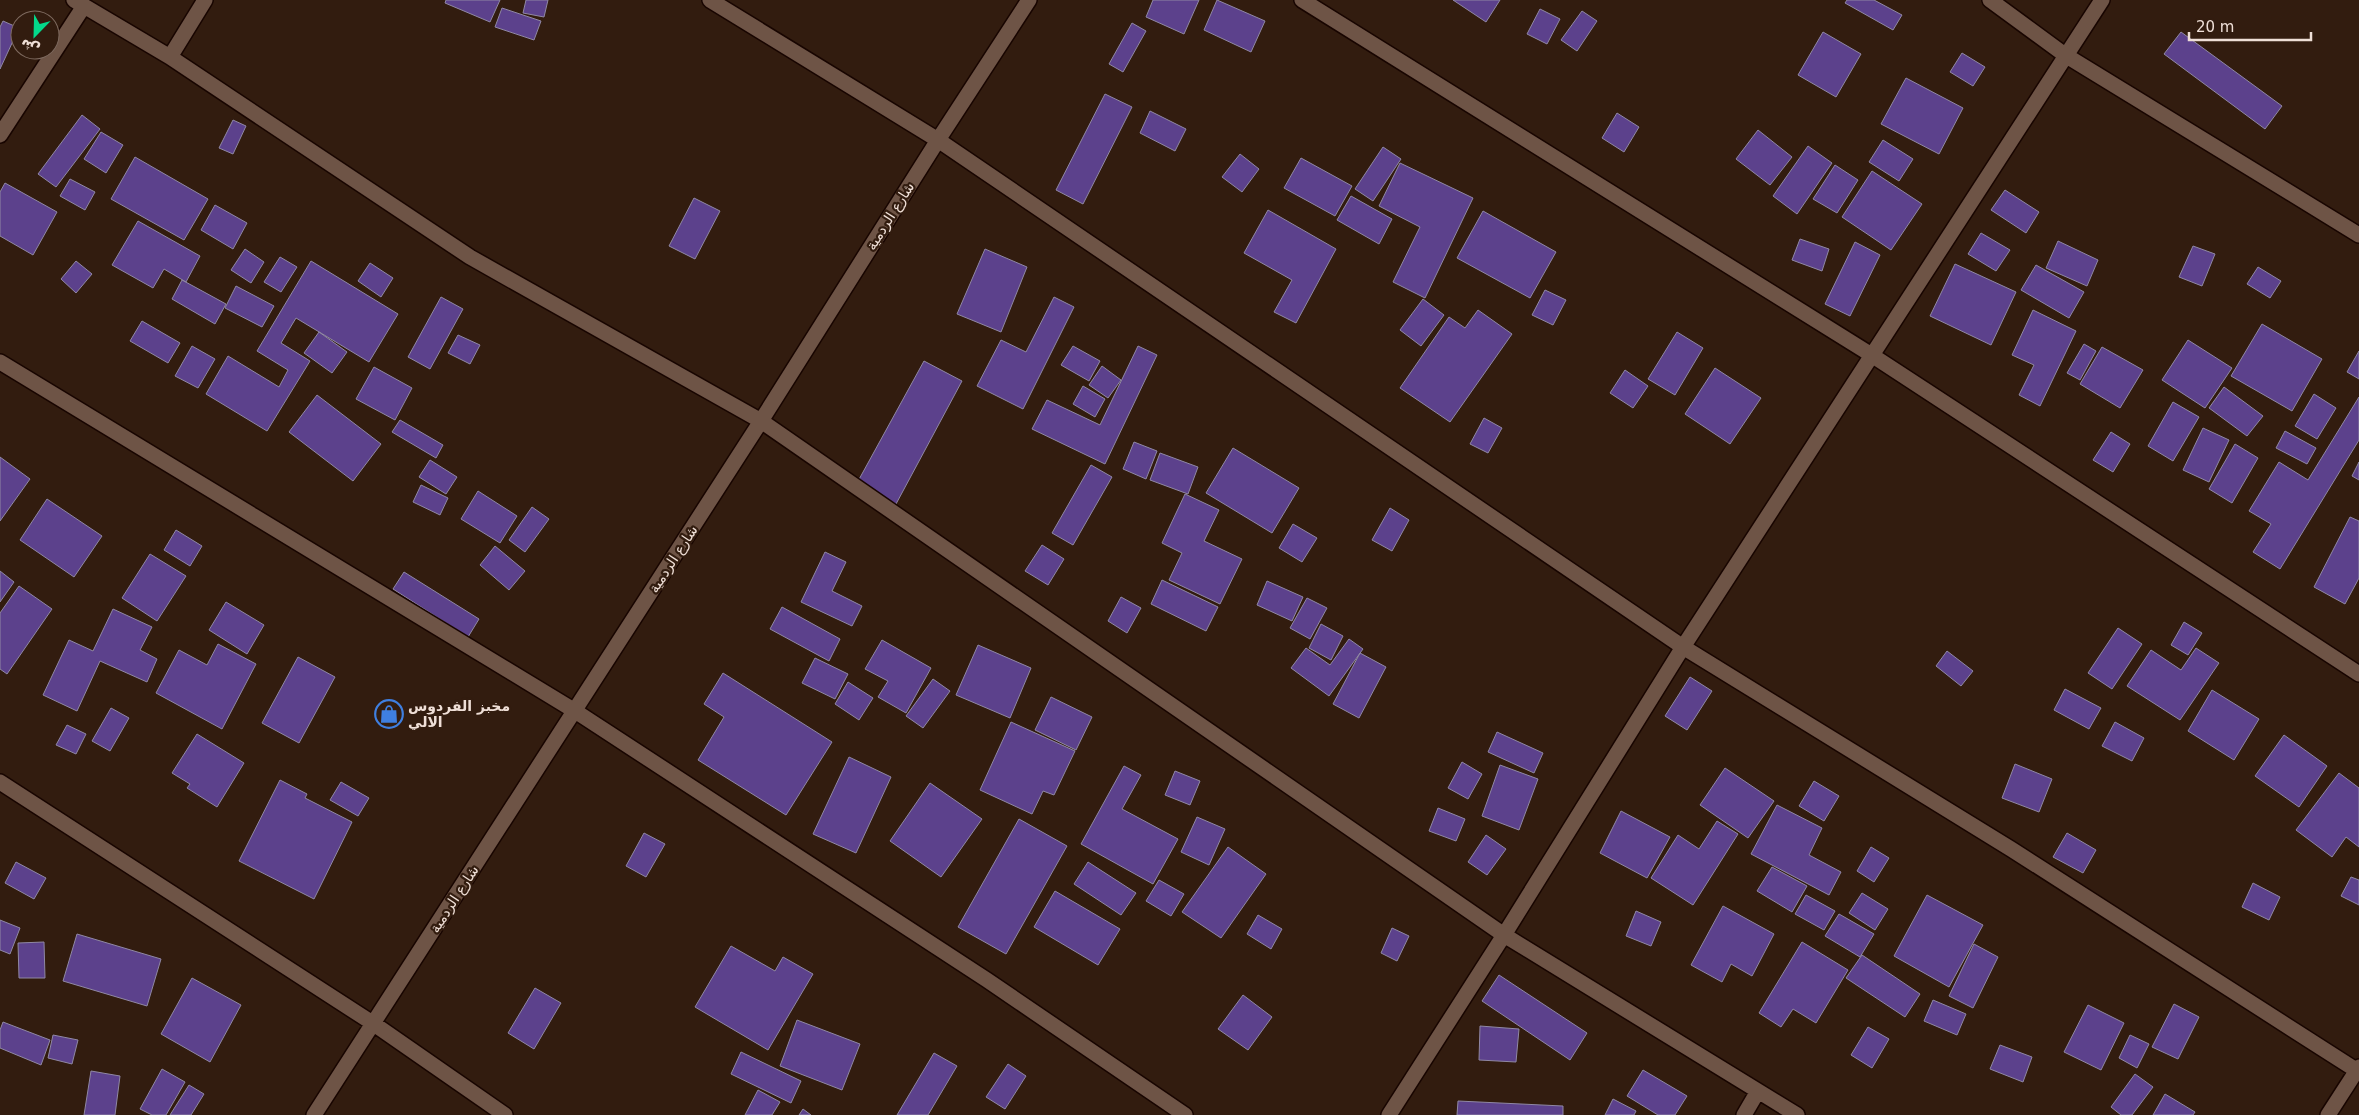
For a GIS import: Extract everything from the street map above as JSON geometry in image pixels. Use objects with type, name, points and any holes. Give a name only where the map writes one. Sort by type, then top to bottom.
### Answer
[{"type":"street","points":[[170,57],[205,0]]},
{"type":"street","points":[[710,0],[938,140],[1683,647],[2011,849],[2358,1070],[2328,1115]]},
{"type":"street","name":"شارع الردمية","points":[[314,1115],[761,421],[938,140],[1029,0]]},
{"type":"street","points":[[1302,0],[1870,354],[2359,674]]},
{"type":"street","points":[[1990,0],[2065,55],[2359,235]]},
{"type":"street","points":[[1389,1115],[1504,935],[1683,647],[1870,354],[2102,0]]},
{"type":"street","points":[[0,135],[79,3],[170,57],[470,257],[761,421],[1504,935],[1797,1115]]},
{"type":"street","points":[[0,362],[575,711],[987,980],[1185,1115]]},
{"type":"street","points":[[0,782],[374,1024],[505,1115]]},
{"type":"street","points":[[1744,1115],[1758,1091]]},
{"type":"building","points":[[446,0],[500,0],[490,22],[445,3]]},
{"type":"building","points":[[526,0],[548,0],[544,17],[523,13]]},
{"type":"building","points":[[1153,0],[1199,0],[1184,34],[1146,17]]},
{"type":"building","points":[[1217,0],[1265,21],[1251,52],[1204,30]]},
{"type":"building","points":[[1453,0],[1500,0],[1486,22]]},
{"type":"building","points":[[1847,0],[1874,0],[1902,15],[1893,30],[1845,3]]},
{"type":"building","points":[[502,8],[541,21],[534,40],[495,27]]},
{"type":"building","points":[[1540,9],[1560,19],[1547,44],[1527,34]]},
{"type":"building","points":[[1582,11],[1597,21],[1577,51],[1561,40]]},
{"type":"building","points":[[3,21],[10,24],[10,47],[0,69],[0,27]]},
{"type":"building","points":[[1132,23],[1146,31],[1123,72],[1109,64]]},
{"type":"building","points":[[1823,32],[1861,54],[1836,97],[1798,75]]},
{"type":"building","points":[[2181,32],[2282,106],[2265,129],[2164,54]]},
{"type":"building","points":[[1962,53],[1985,67],[1973,86],[1950,72]]},
{"type":"building","points":[[1906,78],[1963,108],[1939,154],[1881,124]]},
{"type":"building","points":[[1105,94],[1132,107],[1083,204],[1056,190]]},
{"type":"building","points":[[1150,111],[1186,129],[1175,151],[1140,133]]},
{"type":"building","points":[[1617,113],[1639,127],[1624,152],[1602,138]]},
{"type":"building","points":[[82,115],[100,129],[56,187],[38,174]]},
{"type":"building","points":[[233,120],[246,126],[233,154],[219,148]]},
{"type":"building","points":[[1758,130],[1792,157],[1770,185],[1736,159]]},
{"type":"building","points":[[101,132],[123,145],[106,173],[84,159]]},
{"type":"building","points":[[1883,140],[1913,159],[1899,181],[1869,162]]},
{"type":"building","points":[[1808,146],[1832,163],[1797,214],[1773,196]]},
{"type":"building","points":[[1383,147],[1401,159],[1373,201],[1355,189]]},
{"type":"building","points":[[1240,154],[1259,169],[1242,192],[1222,177]]},
{"type":"building","points":[[135,157],[208,199],[184,240],[111,199]]},
{"type":"building","points":[[1301,158],[1352,186],[1335,216],[1284,188]]},
{"type":"building","points":[[1400,163],[1473,198],[1425,298],[1393,282],[1420,227],[1379,206]]},
{"type":"building","points":[[1835,165],[1858,180],[1837,213],[1813,199]]},
{"type":"building","points":[[1872,171],[1922,204],[1891,250],[1842,217]]},
{"type":"building","points":[[70,179],[95,192],[85,210],[60,196]]},
{"type":"building","points":[[5,183],[57,212],[33,255],[0,236],[0,192]]},
{"type":"building","points":[[2005,190],[2039,212],[2026,233],[1991,210]]},
{"type":"building","points":[[1351,196],[1392,219],[1379,244],[1337,220]]},
{"type":"building","points":[[694,198],[720,211],[695,259],[669,246]]},
{"type":"building","points":[[215,205],[247,223],[233,249],[201,230]]},
{"type":"building","points":[[1268,210],[1336,249],[1296,323],[1274,312],[1292,280],[1244,253]]},
{"type":"building","points":[[1483,211],[1556,252],[1530,298],[1457,258]]},
{"type":"building","points":[[138,221],[200,256],[186,282],[164,269],[153,288],[112,265]]},
{"type":"building","points":[[1981,233],[2010,250],[1996,271],[1968,254]]},
{"type":"building","points":[[1800,239],[1829,249],[1822,271],[1792,260]]},
{"type":"building","points":[[2058,241],[2098,260],[2087,286],[2046,268]]},
{"type":"building","points":[[1855,242],[1880,255],[1850,316],[1825,304]]},
{"type":"building","points":[[2193,246],[2215,254],[2202,286],[2179,277]]},
{"type":"building","points":[[245,249],[264,262],[251,283],[231,270]]},
{"type":"building","points":[[985,249],[1027,267],[1001,332],[957,314]]},
{"type":"building","points":[[280,257],[297,267],[281,292],[264,282]]},
{"type":"building","points":[[76,261],[92,274],[76,293],[61,279]]},
{"type":"building","points":[[311,261],[398,314],[369,362],[296,318],[281,343],[310,361],[267,431],[206,394],[228,356],[279,387],[288,370],[257,351]]},
{"type":"building","points":[[370,263],[393,278],[381,297],[358,281]]},
{"type":"building","points":[[1955,264],[2016,292],[1991,345],[1930,316]]},
{"type":"building","points":[[2036,265],[2084,292],[2069,318],[2021,290]]},
{"type":"building","points":[[2258,267],[2281,281],[2270,298],[2247,284]]},
{"type":"building","points":[[182,280],[226,304],[215,324],[172,299]]},
{"type":"building","points":[[236,286],[274,306],[262,327],[225,308]]},
{"type":"building","points":[[1545,290],[1566,300],[1553,325],[1532,315]]},
{"type":"building","points":[[441,297],[463,309],[430,369],[408,357]]},
{"type":"building","points":[[1054,297],[1074,307],[1023,409],[977,386],[1001,340],[1026,352]]},
{"type":"building","points":[[1423,299],[1444,315],[1421,346],[1400,330]]},
{"type":"building","points":[[1478,310],[1512,334],[1450,422],[1400,388],[1449,317],[1465,328]]},
{"type":"building","points":[[2033,310],[2076,331],[2040,406],[2019,395],[2034,365],[2012,355]]},
{"type":"building","points":[[142,321],[180,343],[168,363],[130,341]]},
{"type":"building","points":[[2262,324],[2322,359],[2292,411],[2231,376]]},
{"type":"building","points":[[319,332],[347,352],[332,373],[304,353]]},
{"type":"building","points":[[1677,332],[1703,348],[1675,395],[1648,379]]},
{"type":"building","points":[[458,335],[480,345],[470,364],[448,353]]},
{"type":"building","points":[[2188,340],[2232,368],[2205,408],[2162,380]]},
{"type":"building","points":[[2084,344],[2096,351],[2080,380],[2067,373]]},
{"type":"building","points":[[192,346],[215,359],[198,388],[175,376]]},
{"type":"building","points":[[1073,346],[1100,361],[1089,381],[1061,365]]},
{"type":"building","points":[[1138,346],[1157,355],[1105,464],[1032,429],[1047,400],[1100,425]]},
{"type":"building","points":[[2102,347],[2143,370],[2120,408],[2080,384]]},
{"type":"building","points":[[2359,351],[2359,379],[2347,372]]},
{"type":"building","points":[[924,361],[962,381],[896,504],[857,483]]},
{"type":"building","points":[[1102,366],[1121,380],[1108,398],[1089,385]]},
{"type":"building","points":[[374,367],[412,388],[395,420],[356,399]]},
{"type":"building","points":[[1715,368],[1761,398],[1730,444],[1685,414]]},
{"type":"building","points":[[1625,370],[1648,386],[1633,408],[1610,393]]},
{"type":"building","points":[[1083,386],[1105,399],[1095,417],[1073,404]]},
{"type":"building","points":[[2224,387],[2263,416],[2247,436],[2209,408]]},
{"type":"building","points":[[2314,394],[2336,408],[2317,439],[2295,426]]},
{"type":"building","points":[[317,395],[381,444],[353,481],[289,432]]},
{"type":"building","points":[[2359,397],[2359,440],[2280,569],[2253,552],[2271,524],[2249,511],[2279,462],[2308,480]]},
{"type":"building","points":[[2173,402],[2199,417],[2173,461],[2148,446]]},
{"type":"building","points":[[1484,418],[1502,428],[1488,453],[1470,444]]},
{"type":"building","points":[[400,420],[443,445],[436,458],[392,432]]},
{"type":"building","points":[[2203,428],[2229,440],[2209,482],[2183,470]]},
{"type":"building","points":[[2285,431],[2316,448],[2307,464],[2276,448]]},
{"type":"building","points":[[2111,432],[2130,444],[2113,472],[2093,460]]},
{"type":"building","points":[[1134,442],[1157,451],[1146,479],[1123,469]]},
{"type":"building","points":[[2235,444],[2258,458],[2232,503],[2209,489]]},
{"type":"building","points":[[1233,448],[1299,488],[1272,533],[1206,493]]},
{"type":"building","points":[[1160,453],[1198,467],[1188,494],[1150,480]]},
{"type":"building","points":[[0,457],[30,479],[0,521]]},
{"type":"building","points":[[430,460],[457,477],[446,494],[419,477]]},
{"type":"building","points":[[2359,462],[2359,480],[2352,476]]},
{"type":"building","points":[[1091,465],[1112,477],[1073,545],[1052,533]]},
{"type":"building","points":[[421,485],[448,498],[440,515],[413,502]]},
{"type":"building","points":[[478,491],[517,516],[500,543],[461,519]]},
{"type":"building","points":[[1185,494],[1219,510],[1204,541],[1242,559],[1220,604],[1169,580],[1182,553],[1162,543]]},
{"type":"building","points":[[47,499],[102,536],[74,577],[20,540]]},
{"type":"building","points":[[532,507],[549,519],[525,552],[509,540]]},
{"type":"building","points":[[1390,508],[1409,520],[1392,551],[1372,540]]},
{"type":"building","points":[[2350,517],[2359,521],[2359,578],[2345,604],[2314,587]]},
{"type":"building","points":[[1293,524],[1317,538],[1302,562],[1279,548]]},
{"type":"building","points":[[176,530],[202,546],[190,566],[164,550]]},
{"type":"building","points":[[1042,545],[1064,559],[1048,585],[1025,571]]},
{"type":"building","points":[[495,546],[525,571],[509,590],[480,565]]},
{"type":"building","points":[[825,552],[846,562],[832,591],[862,606],[852,626],[801,602]]},
{"type":"building","points":[[150,554],[186,576],[157,621],[122,598]]},
{"type":"building","points":[[0,571],[14,582],[0,602]]},
{"type":"building","points":[[404,572],[479,619],[468,637],[393,589]]},
{"type":"building","points":[[1162,580],[1218,607],[1206,631],[1151,604]]},
{"type":"building","points":[[1267,581],[1303,597],[1292,621],[1257,605]]},
{"type":"building","points":[[19,586],[52,609],[7,674],[0,669],[0,613]]},
{"type":"building","points":[[1121,597],[1141,608],[1127,633],[1108,621]]},
{"type":"building","points":[[1307,598],[1327,608],[1310,639],[1290,628]]},
{"type":"building","points":[[226,602],[264,625],[247,654],[209,630]]},
{"type":"building","points":[[782,607],[840,639],[829,661],[770,629]]},
{"type":"building","points":[[113,609],[152,627],[140,650],[157,659],[147,682],[100,661],[77,711],[43,695],[69,640],[93,651]]},
{"type":"building","points":[[2184,622],[2202,633],[2188,655],[2171,645]]},
{"type":"building","points":[[1321,624],[1343,636],[1331,660],[1309,648]]},
{"type":"building","points":[[2118,628],[2142,644],[2112,689],[2088,673]]},
{"type":"building","points":[[1349,639],[1363,649],[1329,696],[1291,668],[1306,648],[1330,665]]},
{"type":"building","points":[[882,640],[931,668],[906,713],[878,697],[888,681],[865,669]]},
{"type":"building","points":[[218,644],[256,664],[222,729],[156,693],[179,650],[207,665]]},
{"type":"building","points":[[978,645],[1031,668],[1010,718],[956,695]]},
{"type":"building","points":[[2196,648],[2219,663],[2180,720],[2127,686],[2151,650],[2181,670]]},
{"type":"building","points":[[1947,651],[1973,671],[1961,686],[1936,666]]},
{"type":"building","points":[[1360,653],[1386,667],[1359,718],[1333,704]]},
{"type":"building","points":[[298,657],[335,677],[299,743],[262,723]]},
{"type":"building","points":[[815,658],[848,674],[835,699],[802,683]]},
{"type":"building","points":[[723,673],[832,742],[786,815],[698,760],[724,717],[704,704]]},
{"type":"building","points":[[1690,677],[1712,691],[1687,730],[1665,716]]},
{"type":"building","points":[[933,679],[950,691],[923,728],[906,716]]},
{"type":"building","points":[[848,682],[873,698],[859,720],[835,704]]},
{"type":"building","points":[[2065,689],[2101,708],[2089,729],[2054,710]]},
{"type":"building","points":[[2212,690],[2259,719],[2234,760],[2188,731]]},
{"type":"building","points":[[1051,697],[1092,717],[1076,750],[1035,730]]},
{"type":"building","points":[[111,708],[129,718],[110,751],[92,741]]},
{"type":"building","points":[[1011,722],[1075,751],[1054,795],[1043,791],[1032,814],[980,790]]},
{"type":"building","points":[[2115,722],[2144,738],[2132,761],[2102,746]]},
{"type":"building","points":[[67,725],[86,734],[76,754],[56,745]]},
{"type":"building","points":[[1497,732],[1543,753],[1534,773],[1488,752]]},
{"type":"building","points":[[197,734],[244,763],[217,807],[187,788],[190,784],[172,773]]},
{"type":"building","points":[[2284,735],[2327,766],[2299,807],[2255,776]]},
{"type":"building","points":[[849,757],[891,777],[856,853],[813,834]]},
{"type":"building","points":[[1462,762],[1482,774],[1468,799],[1448,788]]},
{"type":"building","points":[[2015,764],[2052,779],[2039,812],[2002,798]]},
{"type":"building","points":[[1500,765],[1538,779],[1519,830],[1482,816]]},
{"type":"building","points":[[1124,766],[1141,775],[1122,809],[1178,839],[1153,884],[1081,844]]},
{"type":"building","points":[[1725,768],[1774,801],[1748,838],[1700,805]]},
{"type":"building","points":[[1175,771],[1200,781],[1190,805],[1165,795]]},
{"type":"building","points":[[2339,773],[2359,788],[2359,847],[2346,837],[2332,857],[2296,830]]},
{"type":"building","points":[[280,780],[307,794],[305,798],[352,822],[314,899],[239,861]]},
{"type":"building","points":[[1814,781],[1839,796],[1824,821],[1799,806]]},
{"type":"building","points":[[341,782],[369,798],[358,816],[330,800]]},
{"type":"building","points":[[930,783],[982,819],[941,877],[890,841]]},
{"type":"building","points":[[1777,805],[1822,828],[1809,855],[1841,872],[1829,895],[1751,854]]},
{"type":"building","points":[[1438,808],[1465,819],[1456,841],[1429,831]]},
{"type":"building","points":[[1621,811],[1670,837],[1647,878],[1600,853]]},
{"type":"building","points":[[1197,817],[1225,829],[1209,865],[1181,852]]},
{"type":"building","points":[[1019,819],[1067,846],[1006,954],[958,927]]},
{"type":"building","points":[[1717,821],[1738,834],[1693,905],[1651,878],[1678,835],[1699,849]]},
{"type":"building","points":[[644,833],[665,844],[646,877],[626,866]]},
{"type":"building","points":[[2067,833],[2096,850],[2083,873],[2053,857]]},
{"type":"building","points":[[1486,835],[1506,849],[1487,875],[1468,862]]},
{"type":"building","points":[[1228,847],[1266,874],[1221,938],[1182,912]]},
{"type":"building","points":[[1871,847],[1889,858],[1874,882],[1857,871]]},
{"type":"building","points":[[16,862],[46,878],[34,899],[5,883]]},
{"type":"building","points":[[1088,862],[1136,893],[1121,915],[1074,884]]},
{"type":"building","points":[[1772,867],[1807,886],[1792,912],[1757,891]]},
{"type":"building","points":[[2351,877],[2359,880],[2359,905],[2341,896]]},
{"type":"building","points":[[1159,880],[1184,894],[1171,916],[1146,901]]},
{"type":"building","points":[[2253,883],[2280,897],[2269,920],[2242,907]]},
{"type":"building","points":[[1055,891],[1120,929],[1098,965],[1034,927]]},
{"type":"building","points":[[1862,893],[1888,909],[1875,930],[1849,913]]},
{"type":"building","points":[[1806,895],[1835,911],[1824,930],[1795,914]]},
{"type":"building","points":[[1927,895],[1983,925],[1949,987],[1894,956]]},
{"type":"building","points":[[1723,906],[1774,934],[1752,976],[1731,964],[1722,982],[1691,965]]},
{"type":"building","points":[[1636,911],[1661,922],[1651,946],[1626,936]]},
{"type":"building","points":[[1839,914],[1874,934],[1860,957],[1825,936]]},
{"type":"building","points":[[1258,915],[1282,929],[1271,949],[1247,934]]},
{"type":"building","points":[[0,920],[20,928],[10,954],[0,950]]},
{"type":"building","points":[[1392,928],[1409,936],[1397,961],[1381,953]]},
{"type":"building","points":[[77,934],[161,959],[147,1006],[63,981]]},
{"type":"building","points":[[44,942],[45,978],[19,978],[18,943]]},
{"type":"building","points":[[1802,942],[1848,970],[1816,1023],[1793,1009],[1781,1027],[1759,1013]]},
{"type":"building","points":[[1974,944],[1998,957],[1973,1008],[1949,996]]},
{"type":"building","points":[[731,946],[775,971],[783,957],[813,974],[768,1050],[695,1007]]},
{"type":"building","points":[[1862,955],[1920,994],[1905,1017],[1846,978]]},
{"type":"building","points":[[1499,975],[1587,1033],[1570,1060],[1482,1001]]},
{"type":"building","points":[[192,978],[241,1005],[210,1062],[161,1034]]},
{"type":"building","points":[[535,988],[561,1003],[534,1049],[508,1033]]},
{"type":"building","points":[[1243,995],[1272,1017],[1248,1050],[1218,1029]]},
{"type":"building","points":[[1933,1000],[1966,1014],[1957,1035],[1924,1021]]},
{"type":"building","points":[[2174,1004],[2199,1017],[2178,1059],[2152,1047]]},
{"type":"building","points":[[2088,1005],[2124,1023],[2101,1070],[2064,1052]]},
{"type":"building","points":[[797,1020],[860,1044],[842,1090],[780,1066]]},
{"type":"building","points":[[3,1022],[50,1040],[41,1065],[0,1048],[0,1030]]},
{"type":"building","points":[[1480,1026],[1519,1029],[1516,1062],[1479,1060]]},
{"type":"building","points":[[1868,1027],[1889,1039],[1872,1068],[1851,1055]]},
{"type":"building","points":[[53,1035],[78,1040],[72,1064],[48,1058]]},
{"type":"building","points":[[2130,1035],[2149,1044],[2137,1068],[2119,1058]]},
{"type":"building","points":[[2000,1045],[2032,1057],[2023,1082],[1990,1069]]},
{"type":"building","points":[[741,1052],[801,1081],[791,1103],[731,1074]]},
{"type":"building","points":[[934,1053],[957,1066],[928,1115],[897,1115]]},
{"type":"building","points":[[1008,1064],[1026,1076],[1005,1109],[986,1097]]},
{"type":"building","points":[[162,1069],[185,1082],[166,1115],[152,1115],[140,1109]]},
{"type":"building","points":[[1643,1070],[1687,1096],[1675,1115],[1658,1115],[1627,1096]]},
{"type":"building","points":[[91,1071],[120,1076],[115,1115],[84,1115]]},
{"type":"building","points":[[2135,1074],[2153,1087],[2132,1115],[2121,1115],[2111,1107]]},
{"type":"building","points":[[189,1085],[204,1094],[191,1115],[170,1115]]},
{"type":"building","points":[[758,1090],[780,1102],[772,1115],[745,1115]]},
{"type":"building","points":[[2165,1094],[2195,1112],[2193,1115],[2153,1115]]},
{"type":"building","points":[[1613,1099],[1636,1111],[1634,1115],[1605,1115]]},
{"type":"building","points":[[1458,1101],[1563,1106],[1563,1115],[1457,1115]]},
{"type":"building","points":[[803,1109],[811,1115],[799,1115]]},
{"type":"place","name":"مخبز الفردوس الالي","points":[[389,714]]}]
